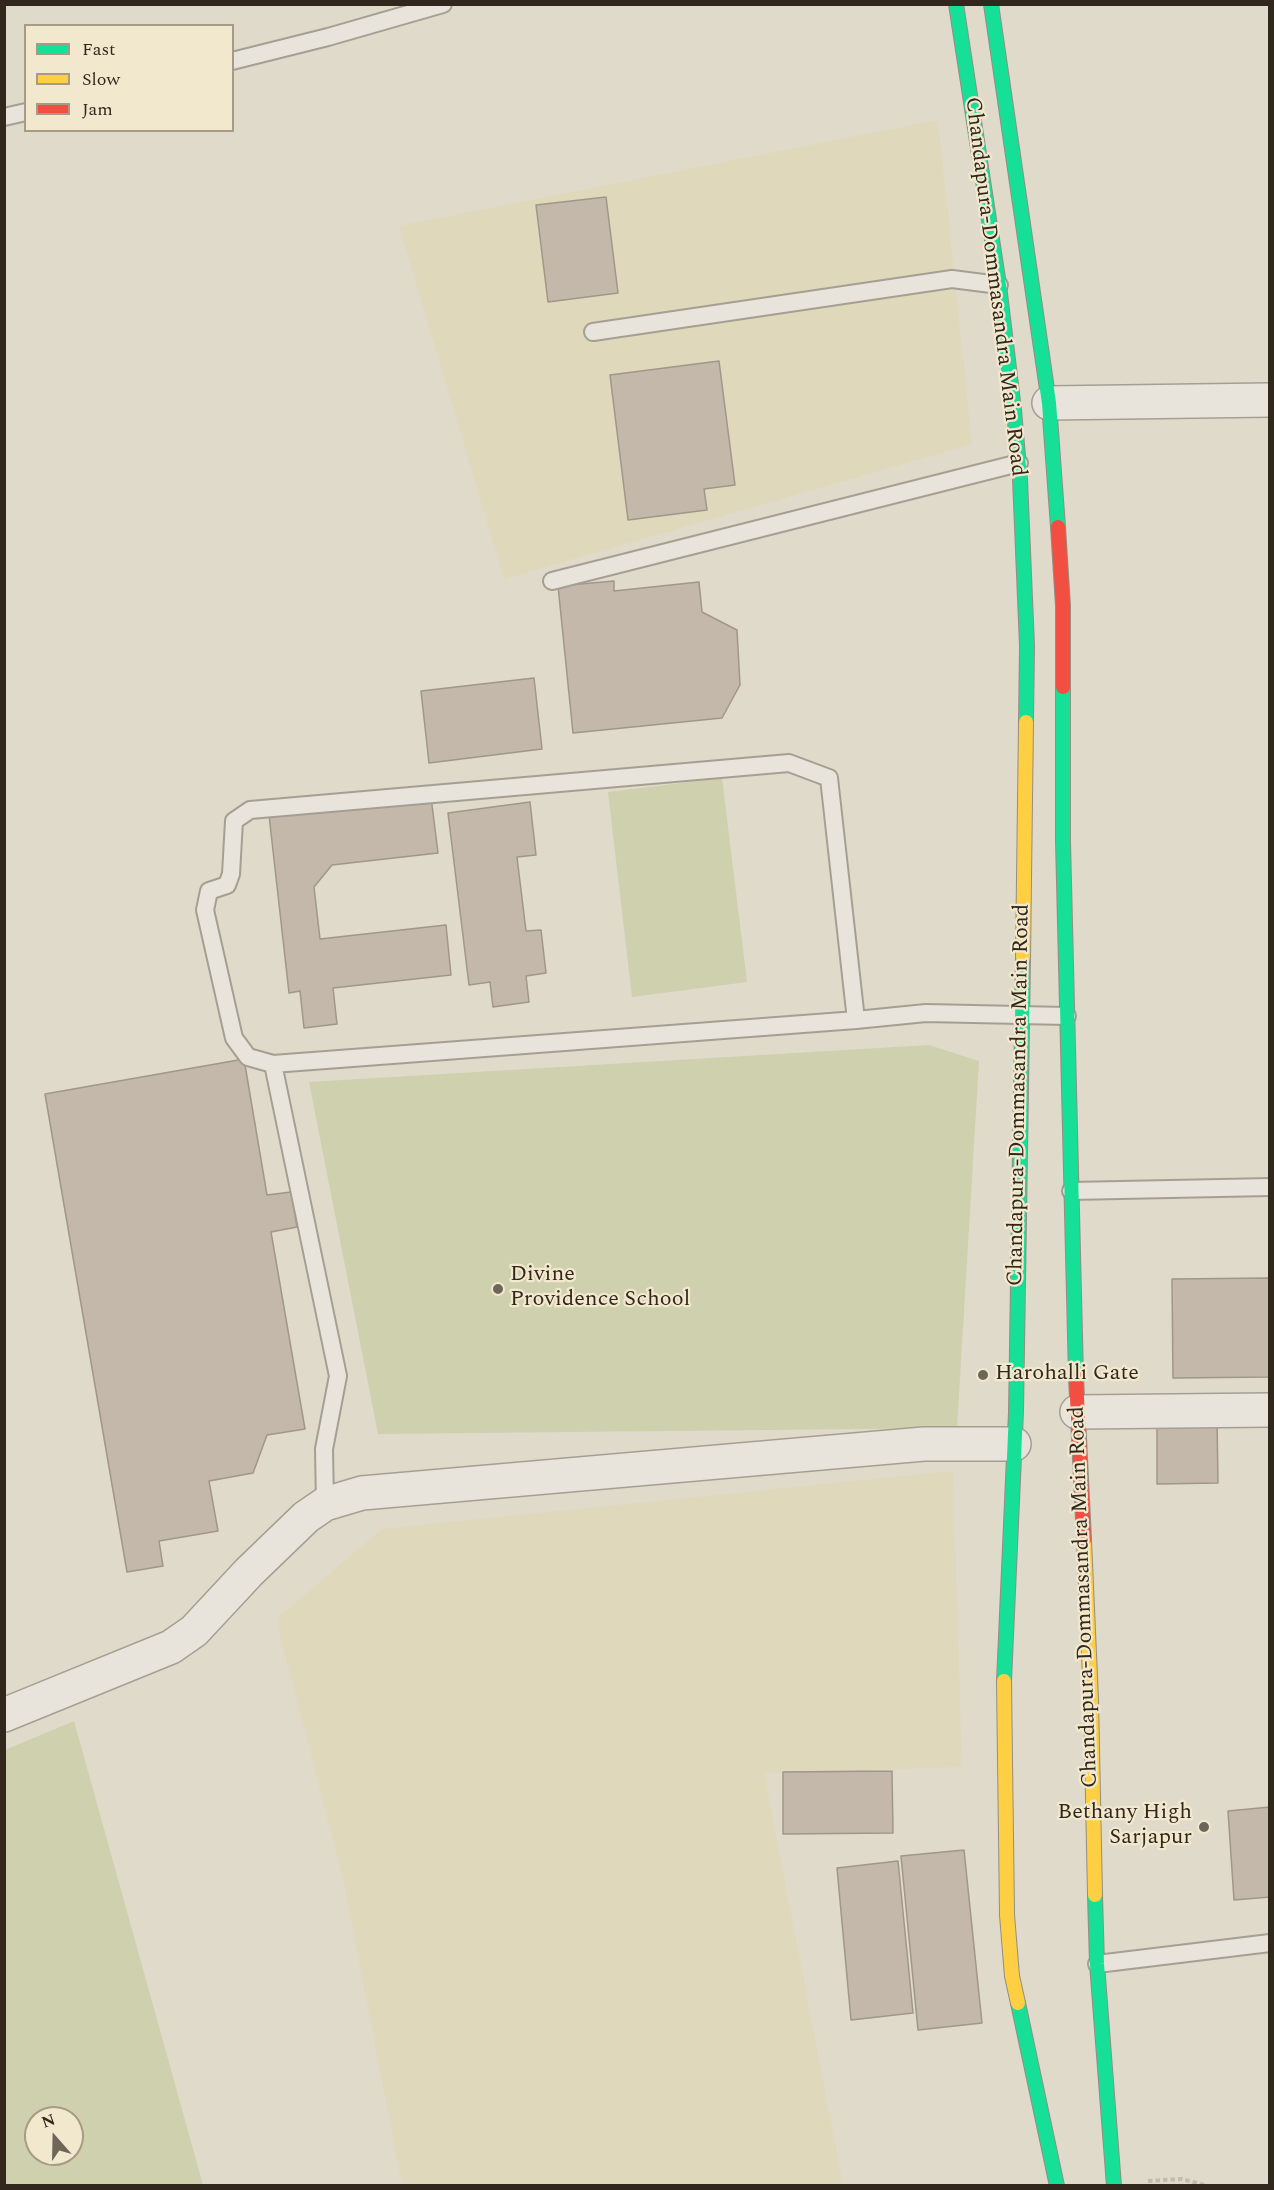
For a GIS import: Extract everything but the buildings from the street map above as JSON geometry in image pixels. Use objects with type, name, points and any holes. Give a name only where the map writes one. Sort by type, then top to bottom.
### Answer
[{"type":"main road","name":"Chandapura-Dommasandra Main Road","points":[[956,4],[999,285],[1014,410],[1036,462],[1063,606],[1063,841],[1077,1412],[1091,1700],[1097,1964],[1114,2184]]},
{"type":"main road","name":"Chandapura-Dommasandra Main Road","points":[[991,4],[1049,403],[1036,462],[1027,646],[1014,1444],[1004,1658],[1007,1915],[1012,1976],[1057,2186]]},
{"type":"street","points":[[1049,403],[1269,400]]},
{"type":"street","points":[[1077,1412],[1269,1410]]},
{"type":"street","points":[[4,1715],[171,1647],[194,1631],[249,1572],[306,1517],[325,1504],[362,1493],[924,1444],[1014,1444]]},
{"type":"lane","points":[[234,60],[328,37],[443,4]]},
{"type":"lane","points":[[4,117],[24,112]]},
{"type":"lane","points":[[592,333],[952,279],[999,285]]},
{"type":"lane","points":[[552,581],[1036,462]]},
{"type":"lane","points":[[856,1020],[829,778],[789,763],[250,810],[234,821],[231,874],[227,885],[209,891],[205,910],[234,1038],[248,1057],[273,1064],[856,1020],[926,1013],[1067,1016]]},
{"type":"lane","points":[[273,1064],[338,1376],[324,1449],[325,1504]]},
{"type":"lane","points":[[1071,1191],[1269,1187]]},
{"type":"lane","points":[[1097,1964],[1269,1943]]},
{"type":"path","points":[[1114,2184],[1182,2179],[1208,2186]]},
{"type":"shaded area","points":[[938,120],[972,444],[504,579],[399,226]]},
{"type":"shaded area","points":[[953,1471],[962,1767],[764,1773],[843,2185],[402,2185],[344,1884],[276,1619],[382,1529]]},
{"type":"green space","points":[[722,778],[747,982],[632,997],[608,792]]},
{"type":"green space","points":[[929,1045],[979,1061],[957,1428],[378,1434],[309,1082]]},
{"type":"green space","points":[[74,1721],[203,2185],[5,2185],[5,1750]]},
{"type":"traffic: fast","points":[[956,4],[999,285],[1014,410],[1020,479],[1027,646],[1026,722]]},
{"type":"traffic: fast","points":[[991,4],[1049,403],[1058,527]]},
{"type":"traffic: fast","points":[[1063,687],[1063,841],[1076,1377]]},
{"type":"traffic: fast","points":[[1004,1681],[1016,1412],[1023,957]]},
{"type":"traffic: fast","points":[[1095,1895],[1097,1964],[1114,2186]]},
{"type":"traffic: fast","points":[[1018,2003],[1057,2186]]},
{"type":"traffic: slow","points":[[1023,957],[1026,722]]},
{"type":"traffic: slow","points":[[1084,1540],[1091,1700],[1095,1895]]},
{"type":"traffic: slow","points":[[1004,1681],[1007,1915],[1012,1976],[1018,2003]]},
{"type":"traffic: jam","points":[[1058,527],[1063,606],[1063,687]]},
{"type":"traffic: jam","points":[[1076,1377],[1084,1540]]},
{"type":"place","name":"Divine Providence School","points":[[498,1289]]},
{"type":"place","name":"Harohalli Gate","points":[[983,1375]]},
{"type":"place","name":"Bethany High Sarjapur","points":[[1204,1827]]}]
